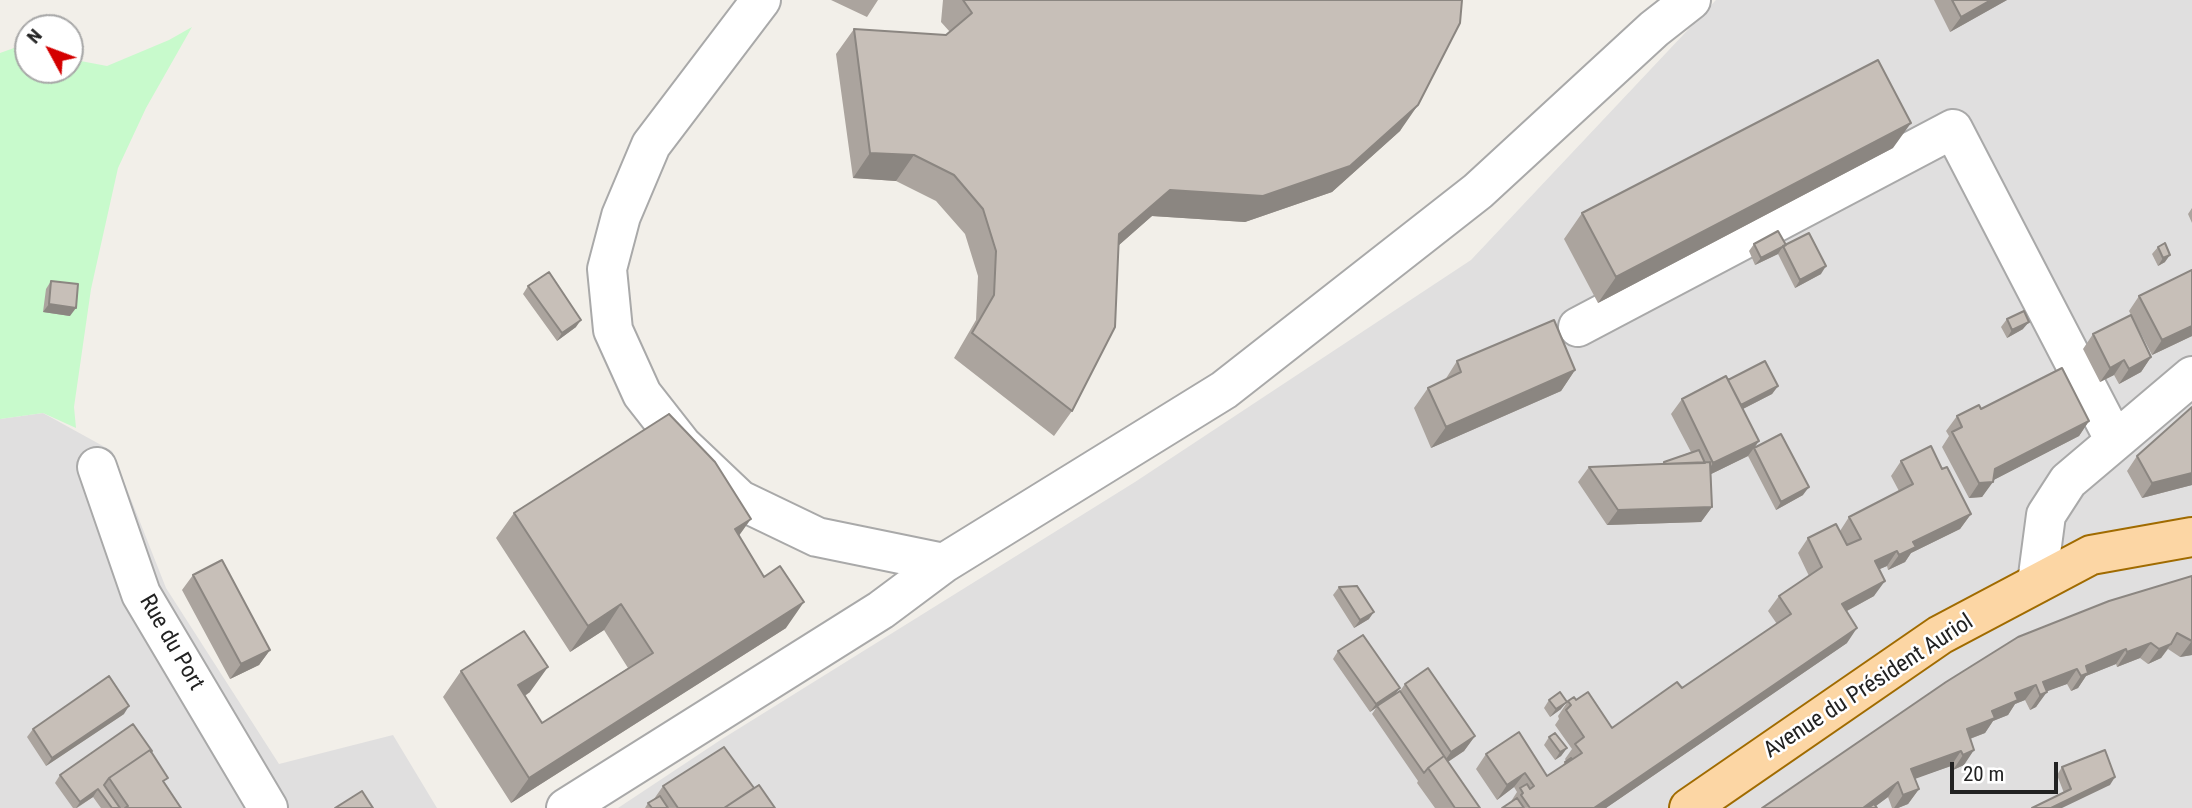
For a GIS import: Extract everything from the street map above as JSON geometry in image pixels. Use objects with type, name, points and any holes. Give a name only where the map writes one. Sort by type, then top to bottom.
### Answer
[{"type":"main road","name":"Avenue du Président Auriol","points":[[1689,808],[1940,635],[2091,555],[2192,537]]},
{"type":"street","points":[[761,0],[651,145],[621,216],[607,270],[613,330],[642,394],[682,445],[740,500],[817,537],[944,563]]},
{"type":"street","points":[[566,808],[881,610],[944,563],[1224,390],[1478,191],[1654,29],[1691,0]]},
{"type":"street","points":[[1578,327],[1953,129],[2115,441]]},
{"type":"street","points":[[2037,583],[2046,515],[2068,481],[2192,376]]},
{"type":"street","name":"Rue du Port","points":[[97,467],[141,594],[268,808]]},
{"type":"shaded area","points":[[1716,0],[2192,0],[2192,808],[618,808],[722,739],[1135,482],[1471,260]]},
{"type":"shaded area","points":[[43,413],[112,451],[166,588],[279,764],[393,735],[437,808],[0,808],[0,419]]},
{"type":"green space","points":[[192,27],[146,108],[118,168],[91,289],[74,407],[76,428],[43,413],[0,419],[0,53],[14,48],[14,84],[84,84],[84,62],[107,66],[169,40]]},
{"type":"building","points":[[963,0],[1462,0],[1460,23],[1418,105],[1350,166],[1263,196],[1170,190],[1119,234],[1115,327],[1072,411],[972,333],[994,295],[996,251],[983,209],[954,175],[914,155],[870,153],[854,29],[946,35],[972,13]]},
{"type":"building","points":[[1952,0],[1991,0],[1961,17]]},
{"type":"building","points":[[1878,60],[1911,123],[1616,277],[1582,213]]},
{"type":"building","points":[[1778,231],[1786,245],[1761,258],[1754,244]]},
{"type":"building","points":[[1809,233],[1826,266],[1800,280],[1783,246]]},
{"type":"building","points":[[2165,243],[2170,255],[2163,258],[2158,247]]},
{"type":"building","points":[[2192,270],[2192,326],[2162,340],[2139,296]]},
{"type":"building","points":[[549,272],[581,320],[562,333],[528,286]]},
{"type":"building","points":[[51,281],[78,284],[76,308],[49,304]]},
{"type":"building","points":[[2024,311],[2029,322],[2012,330],[2007,319]]},
{"type":"building","points":[[2131,315],[2151,357],[2129,369],[2124,360],[2110,368],[2093,334]]},
{"type":"building","points":[[1554,320],[1575,370],[1446,427],[1428,388],[1461,372],[1457,361]]},
{"type":"building","points":[[1765,361],[1778,386],[1741,405],[1728,380]]},
{"type":"building","points":[[2062,368],[2089,421],[1995,469],[1993,482],[1979,483],[1952,432],[1962,427],[1957,416],[1979,405],[1981,409]]},
{"type":"building","points":[[1726,376],[1759,441],[1713,463],[1682,399]]},
{"type":"building","points":[[2192,407],[2192,473],[2152,483],[2137,456]]},
{"type":"building","points":[[669,414],[715,462],[751,519],[735,529],[764,577],[780,566],[804,602],[529,778],[461,671],[524,631],[548,667],[518,685],[542,723],[653,653],[621,604],[588,626],[514,513]]},
{"type":"building","points":[[1781,434],[1809,487],[1781,502],[1754,448]]},
{"type":"building","points":[[1931,446],[1942,469],[1947,467],[1971,514],[1913,542],[1916,547],[1899,555],[1897,551],[1875,561],[1885,581],[1842,604],[1857,628],[1594,808],[1530,808],[1521,795],[1523,793],[1520,788],[1527,784],[1530,789],[1534,786],[1525,773],[1507,785],[1486,754],[1519,732],[1547,776],[1582,753],[1575,744],[1584,737],[1566,710],[1571,705],[1568,701],[1574,697],[1576,700],[1588,692],[1612,728],[1677,682],[1682,688],[1791,614],[1779,596],[1822,567],[1808,538],[1836,524],[1847,545],[1861,539],[1849,517],[1913,484],[1901,461]]},
{"type":"building","points":[[1699,450],[1705,463],[1664,464],[1664,462]]},
{"type":"building","points":[[1710,462],[1712,507],[1618,510],[1589,467]]},
{"type":"building","points":[[222,560],[270,650],[241,664],[193,575]]},
{"type":"building","points":[[2192,576],[2192,641],[2177,633],[2171,644],[2159,649],[2151,643],[2127,652],[2126,649],[2086,666],[2088,673],[2081,676],[2077,669],[2043,682],[2047,692],[2040,695],[2036,685],[2015,693],[2018,700],[1992,711],[1995,718],[1967,729],[1974,750],[1963,755],[1961,751],[1911,769],[1919,789],[1903,795],[1898,782],[1863,808],[1762,808],[1946,682],[2018,637],[2109,601]]},
{"type":"building","points":[[1357,586],[1374,612],[1360,620],[1339,587]]},
{"type":"building","points":[[1363,635],[1400,688],[1376,704],[1338,651]]},
{"type":"building","points":[[1428,668],[1475,736],[1451,752],[1405,684]]},
{"type":"building","points":[[109,676],[129,706],[52,758],[33,729]]},
{"type":"building","points":[[1400,691],[1444,756],[1424,773],[1377,706]]},
{"type":"building","points":[[1560,692],[1567,702],[1556,709],[1549,700]]},
{"type":"building","points":[[133,724],[152,751],[109,778],[104,785],[120,808],[112,808],[98,789],[80,802],[60,775]]},
{"type":"building","points":[[1555,733],[1567,748],[1560,752],[1549,737]]},
{"type":"building","points":[[724,747],[754,788],[724,808],[678,808],[663,786]]},
{"type":"building","points":[[150,750],[168,778],[163,781],[181,808],[125,808],[128,806],[109,778]]},
{"type":"building","points":[[2105,750],[2115,777],[2051,808],[2032,808],[2071,789],[2062,767]]},
{"type":"building","points":[[1444,756],[1480,808],[1455,808],[1428,768]]},
{"type":"building","points":[[759,785],[775,808],[724,808]]},
{"type":"building","points":[[362,791],[373,808],[335,808]]},
{"type":"building","points":[[660,796],[668,808],[652,808],[648,803]]},
{"type":"building","points":[[1517,798],[1524,808],[1502,808]]}]
